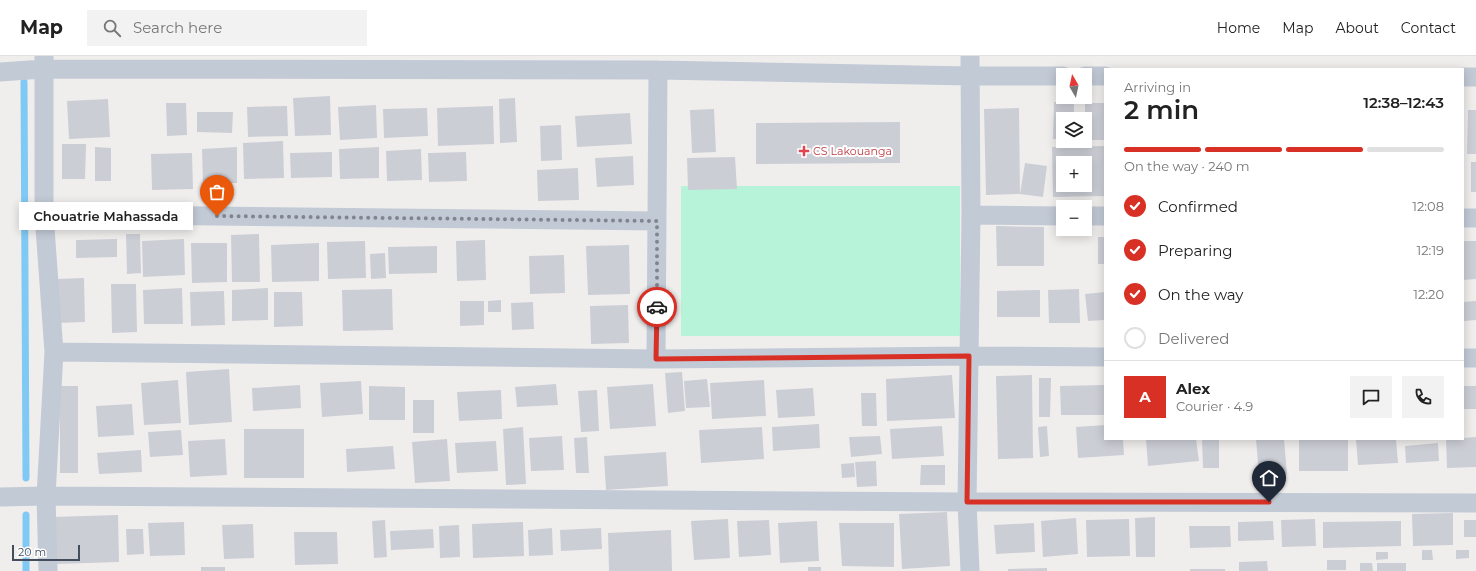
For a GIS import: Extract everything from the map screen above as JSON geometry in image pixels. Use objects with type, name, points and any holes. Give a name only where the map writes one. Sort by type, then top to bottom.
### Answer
[{"type":"street","points":[[970,56],[971,215],[967,502],[970,571]]},
{"type":"street","points":[[0,72],[43,63],[1056,76]]},
{"type":"street","points":[[43,63],[44,214],[54,352],[46,496],[48,571]]},
{"type":"street","points":[[656,359],[658,70]]},
{"type":"street","points":[[1092,76],[1104,76]]},
{"type":"street","points":[[1464,77],[1476,77]]},
{"type":"street","points":[[44,214],[657,221]]},
{"type":"street","points":[[971,215],[1056,216]]},
{"type":"street","points":[[1092,216],[1104,216]]},
{"type":"street","points":[[1464,218],[1476,218]]},
{"type":"street","points":[[54,352],[656,359],[1104,356]]},
{"type":"street","points":[[1464,358],[1476,358]]},
{"type":"street","points":[[0,497],[1476,503]]},
{"type":"green space","points":[[681,186],[960,186],[960,336],[681,336]]},
{"type":"building","points":[[330,96],[331,135],[295,136],[293,98]]},
{"type":"building","points":[[515,98],[517,142],[500,143],[499,99]]},
{"type":"building","points":[[108,99],[110,137],[69,139],[67,101]]},
{"type":"building","points":[[1054,102],[1056,102],[1056,104],[1074,104],[1074,112],[1056,112],[1056,139],[1053,139]]},
{"type":"building","points":[[166,103],[186,103],[187,135],[167,136]]},
{"type":"building","points":[[1104,103],[1104,140],[1092,140],[1092,112],[1085,112],[1085,104]]},
{"type":"building","points":[[376,105],[377,138],[340,140],[338,107]]},
{"type":"building","points":[[287,106],[288,136],[248,137],[247,107]]},
{"type":"building","points":[[493,106],[494,144],[438,146],[437,108]]},
{"type":"building","points":[[427,108],[428,136],[384,138],[383,109]]},
{"type":"building","points":[[1019,108],[1020,194],[986,195],[984,109]]},
{"type":"building","points":[[714,109],[716,152],[692,153],[690,110]]},
{"type":"building","points":[[1468,110],[1476,110],[1476,154],[1467,154]]},
{"type":"building","points":[[197,112],[233,112],[232,133],[197,132]]},
{"type":"building","points":[[630,113],[632,144],[577,147],[575,116]]},
{"type":"building","points":[[900,122],[900,163],[756,164],[756,123]]},
{"type":"building","points":[[561,125],[562,160],[541,161],[540,126]]},
{"type":"building","points":[[283,141],[284,178],[244,179],[243,143]]},
{"type":"building","points":[[62,144],[86,144],[85,179],[62,179]]},
{"type":"building","points":[[1092,146],[1104,146],[1104,196],[1053,197],[1052,147],[1092,148]]},
{"type":"building","points":[[95,147],[111,148],[111,181],[95,181]]},
{"type":"building","points":[[237,147],[237,183],[203,184],[202,149]]},
{"type":"building","points":[[379,147],[379,178],[340,179],[339,149]]},
{"type":"building","points":[[421,149],[422,180],[387,181],[386,151]]},
{"type":"building","points":[[332,152],[332,177],[291,178],[290,153]]},
{"type":"building","points":[[466,152],[467,181],[429,182],[428,153]]},
{"type":"building","points":[[192,153],[193,189],[152,190],[151,154]]},
{"type":"building","points":[[633,156],[634,185],[597,187],[595,158]]},
{"type":"building","points":[[735,157],[737,189],[688,190],[687,158]]},
{"type":"building","points":[[1471,162],[1476,162],[1476,192],[1471,192]]},
{"type":"building","points":[[1025,163],[1047,166],[1043,197],[1020,194]]},
{"type":"building","points":[[578,168],[579,200],[538,201],[537,170]]},
{"type":"building","points":[[996,226],[1044,227],[1044,266],[997,266]]},
{"type":"building","points":[[126,234],[140,234],[141,273],[127,274]]},
{"type":"building","points":[[259,234],[260,282],[232,282],[231,235]]},
{"type":"building","points":[[1098,237],[1104,237],[1104,264],[1098,264]]},
{"type":"building","points":[[117,239],[117,257],[76,258],[76,240]]},
{"type":"building","points":[[184,239],[185,275],[143,277],[142,241]]},
{"type":"building","points":[[485,240],[486,280],[457,281],[456,241]]},
{"type":"building","points":[[365,241],[366,278],[328,279],[327,242]]},
{"type":"building","points":[[1464,241],[1476,241],[1476,279],[1464,280]]},
{"type":"building","points":[[191,243],[227,243],[227,282],[192,283]]},
{"type":"building","points":[[319,243],[319,281],[272,282],[271,245]]},
{"type":"building","points":[[629,245],[630,294],[588,295],[586,246]]},
{"type":"building","points":[[437,246],[437,273],[389,274],[388,247]]},
{"type":"building","points":[[385,253],[386,278],[371,279],[370,254]]},
{"type":"building","points":[[564,255],[565,293],[530,294],[529,256]]},
{"type":"building","points":[[84,278],[85,322],[57,323],[56,279]]},
{"type":"building","points":[[111,284],[136,284],[137,332],[112,333]]},
{"type":"building","points":[[182,288],[183,324],[144,324],[143,290]]},
{"type":"building","points":[[268,288],[268,320],[232,321],[232,290]]},
{"type":"building","points":[[392,289],[393,330],[343,331],[342,290]]},
{"type":"building","points":[[1079,289],[1080,323],[1049,323],[1048,290]]},
{"type":"building","points":[[1040,290],[1040,317],[997,317],[997,291]]},
{"type":"building","points":[[224,291],[225,325],[191,326],[190,292]]},
{"type":"building","points":[[274,292],[302,292],[303,326],[274,327]]},
{"type":"building","points":[[1104,292],[1104,320],[1088,321],[1085,294]]},
{"type":"building","points":[[501,300],[501,312],[488,312],[488,301]]},
{"type":"building","points":[[460,301],[484,301],[484,325],[460,326]]},
{"type":"building","points":[[1476,301],[1476,320],[1464,321],[1464,302]]},
{"type":"building","points":[[533,302],[534,329],[512,330],[511,303]]},
{"type":"building","points":[[628,305],[629,343],[591,344],[590,306]]},
{"type":"building","points":[[229,369],[232,422],[189,425],[186,372]]},
{"type":"building","points":[[682,372],[685,411],[668,413],[665,373]]},
{"type":"building","points":[[952,375],[955,418],[887,421],[886,379]]},
{"type":"building","points":[[1032,375],[1033,458],[998,459],[996,376]]},
{"type":"building","points":[[1039,378],[1051,378],[1050,417],[1039,417]]},
{"type":"building","points":[[707,379],[710,407],[686,408],[684,381]]},
{"type":"building","points":[[178,380],[181,423],[144,425],[141,383]]},
{"type":"building","points":[[764,380],[766,416],[712,419],[710,383]]},
{"type":"building","points":[[361,381],[363,414],[322,417],[320,383]]},
{"type":"building","points":[[556,384],[558,405],[517,407],[515,387]]},
{"type":"building","points":[[653,384],[656,426],[610,429],[607,387]]},
{"type":"building","points":[[300,385],[301,408],[253,411],[252,388]]},
{"type":"building","points":[[1104,385],[1104,415],[1061,415],[1060,386]]},
{"type":"building","points":[[60,386],[78,386],[78,473],[60,473]]},
{"type":"building","points":[[369,386],[405,387],[405,420],[369,420]]},
{"type":"building","points":[[1464,386],[1476,386],[1476,409],[1464,409]]},
{"type":"building","points":[[813,388],[815,416],[778,418],[776,390]]},
{"type":"building","points":[[501,390],[502,419],[459,421],[457,392]]},
{"type":"building","points":[[597,390],[599,431],[581,432],[578,391]]},
{"type":"building","points":[[861,393],[876,393],[877,426],[862,426]]},
{"type":"building","points":[[413,400],[434,400],[434,433],[413,433]]},
{"type":"building","points":[[132,404],[134,435],[98,437],[96,406]]},
{"type":"building","points":[[819,424],[820,448],[773,451],[772,427]]},
{"type":"building","points":[[1104,425],[1104,440],[1123,440],[1124,455],[1078,458],[1076,427]]},
{"type":"building","points":[[942,426],[944,456],[892,459],[890,429]]},
{"type":"building","points":[[1047,426],[1049,456],[1040,457],[1038,427]]},
{"type":"building","points":[[523,427],[526,484],[506,485],[503,429]]},
{"type":"building","points":[[762,427],[764,459],[701,463],[699,430]]},
{"type":"building","points":[[244,429],[304,429],[304,478],[244,478]]},
{"type":"building","points":[[181,430],[183,455],[150,457],[148,432]]},
{"type":"building","points":[[562,436],[564,470],[531,471],[529,438]]},
{"type":"building","points":[[880,436],[882,454],[851,457],[849,437]]},
{"type":"building","points":[[587,437],[589,473],[576,473],[574,438]]},
{"type":"building","points":[[1476,437],[1476,467],[1447,468],[1446,440],[1464,440],[1464,438]]},
{"type":"building","points":[[225,439],[227,475],[190,477],[188,441]]},
{"type":"building","points":[[447,439],[450,481],[415,483],[412,442]]},
{"type":"building","points":[[1146,440],[1196,440],[1199,461],[1148,466]]},
{"type":"building","points":[[1202,440],[1219,440],[1219,468],[1203,468]]},
{"type":"building","points":[[1256,440],[1284,440],[1287,474],[1259,476]]},
{"type":"building","points":[[1299,440],[1348,440],[1348,471],[1299,471]]},
{"type":"building","points":[[1356,440],[1396,440],[1398,463],[1358,465]]},
{"type":"building","points":[[496,441],[498,471],[457,473],[455,443]]},
{"type":"building","points":[[1438,443],[1439,461],[1406,463],[1405,446]]},
{"type":"building","points":[[393,446],[395,469],[347,472],[346,449]]},
{"type":"building","points":[[141,450],[142,472],[99,474],[97,453]]},
{"type":"building","points":[[666,452],[668,486],[606,490],[604,456]]},
{"type":"building","points":[[876,461],[877,486],[857,487],[855,462]]},
{"type":"building","points":[[854,463],[855,477],[842,478],[841,464]]},
{"type":"building","points":[[921,465],[945,465],[945,485],[920,485]]},
{"type":"building","points":[[947,512],[950,566],[902,569],[899,514]]},
{"type":"building","points":[[1453,513],[1453,545],[1413,546],[1412,514]]},
{"type":"building","points":[[118,515],[119,562],[56,564],[52,517]]},
{"type":"building","points":[[1155,517],[1155,557],[1136,557],[1135,518]]},
{"type":"building","points":[[1076,518],[1078,554],[1043,557],[1041,521]]},
{"type":"building","points":[[728,519],[730,558],[694,560],[691,521]]},
{"type":"building","points":[[1129,519],[1130,556],[1087,557],[1086,520]]},
{"type":"building","points":[[1315,519],[1316,546],[1282,547],[1281,520]]},
{"type":"building","points":[[385,520],[387,557],[374,558],[372,521]]},
{"type":"building","points":[[769,520],[771,555],[739,557],[737,521]]},
{"type":"building","points":[[1464,520],[1476,520],[1476,537],[1464,537]]},
{"type":"building","points":[[817,521],[819,561],[780,563],[778,523]]},
{"type":"building","points":[[1273,521],[1274,540],[1238,541],[1238,522]]},
{"type":"building","points":[[1401,521],[1401,546],[1323,548],[1323,522]]},
{"type":"building","points":[[184,522],[185,555],[150,556],[148,523]]},
{"type":"building","points":[[523,522],[524,556],[473,558],[472,524]]},
{"type":"building","points":[[839,523],[894,523],[894,567],[842,566]]},
{"type":"building","points":[[1034,523],[1035,552],[996,554],[994,525]]},
{"type":"building","points":[[253,524],[254,558],[224,559],[222,525]]},
{"type":"building","points":[[459,525],[460,557],[440,558],[439,526]]},
{"type":"building","points":[[1189,526],[1230,526],[1231,547],[1190,548]]},
{"type":"building","points":[[552,528],[553,555],[529,556],[528,530]]},
{"type":"building","points":[[601,528],[602,549],[561,551],[560,530]]},
{"type":"building","points":[[126,529],[143,529],[144,554],[127,555]]},
{"type":"building","points":[[433,529],[434,548],[391,550],[390,531]]},
{"type":"building","points":[[671,530],[672,571],[609,571],[608,533]]},
{"type":"building","points":[[294,532],[337,532],[338,564],[295,565]]},
{"type":"building","points":[[1422,550],[1432,550],[1433,560],[1422,560]]},
{"type":"building","points":[[1456,550],[1469,550],[1469,558],[1456,559]]},
{"type":"building","points":[[1376,552],[1388,552],[1388,559],[1376,560]]},
{"type":"building","points":[[1327,560],[1346,560],[1346,570],[1327,570]]},
{"type":"building","points":[[1267,561],[1268,571],[1239,571],[1239,562]]},
{"type":"building","points":[[1360,563],[1372,563],[1373,571],[1360,571]]},
{"type":"building","points":[[1377,563],[1406,563],[1406,571],[1377,571]]},
{"type":"building","points":[[201,567],[225,567],[225,571],[201,571]]},
{"type":"building","points":[[808,567],[821,567],[821,571],[808,571]]},
{"type":"building","points":[[1047,568],[1047,571],[1008,571],[1008,569]]},
{"type":"building","points":[[1190,569],[1225,569],[1225,571],[1190,571]]},
{"type":"waterway","points":[[24,82],[26,478]]},
{"type":"waterway","points":[[26,515],[26,571]]},
{"type":"way so far","points":[[217,216],[657,221],[657,307]]},
{"type":"place","name":"CS Lakouanga","points":[[804,151]]},
{"type":"place","name":"Chouatrie Mahassada","points":[[217,216]]},
{"type":"route","points":[[657,307],[656,359],[969,356],[967,502],[1269,502]]}]
